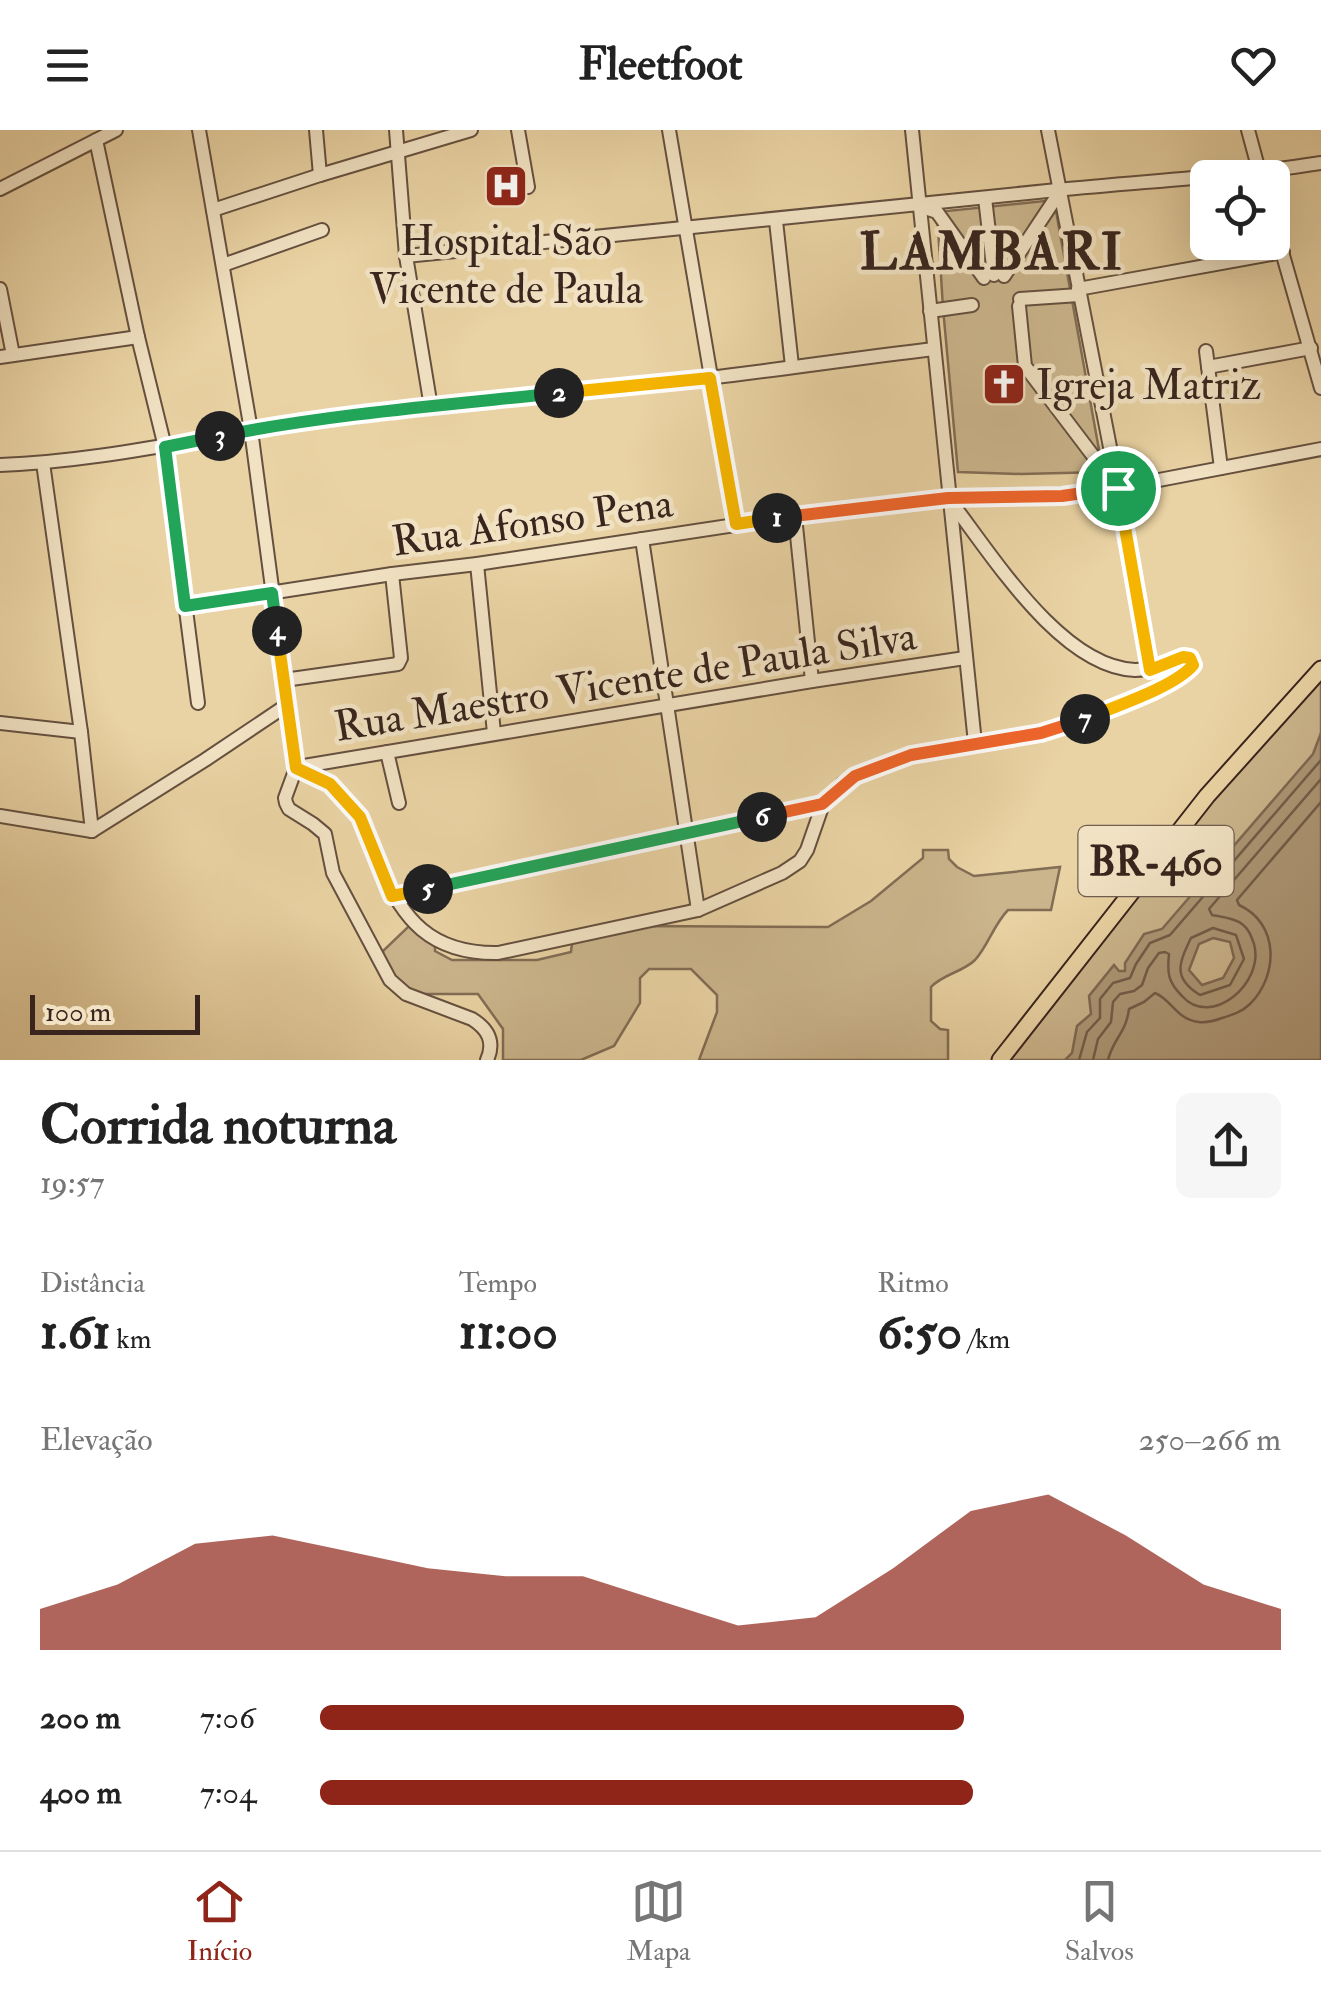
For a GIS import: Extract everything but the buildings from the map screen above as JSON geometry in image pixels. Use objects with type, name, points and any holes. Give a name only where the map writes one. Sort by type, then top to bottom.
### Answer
[{"type":"main road","name":"BR-460","points":[[1000,1060],[1207,796],[1321,669]]},
{"type":"street","points":[[0,189],[116,130]]},
{"type":"street","points":[[199,130],[251,430],[296,768],[286,803],[324,834],[333,873],[390,980],[406,994],[482,1025],[491,1042],[487,1060]]},
{"type":"street","points":[[316,130],[320,175]]},
{"type":"street","points":[[396,130],[406,256],[432,406]]},
{"type":"street","points":[[213,210],[472,130]]},
{"type":"street","points":[[518,130],[528,187]]},
{"type":"street","points":[[669,130],[736,524]]},
{"type":"street","points":[[912,130],[975,744]]},
{"type":"street","points":[[1048,130],[1150,670]]},
{"type":"street","points":[[1248,130],[1256,160]]},
{"type":"street","points":[[96,140],[165,447],[198,702]]},
{"type":"street","points":[[1290,169],[1321,162]]},
{"type":"street","points":[[406,256],[1190,180]]},
{"type":"street","points":[[994,277],[1061,190]]},
{"type":"street","points":[[985,198],[994,277]]},
{"type":"street","points":[[920,206],[937,212],[994,277]]},
{"type":"street","points":[[776,221],[792,366]]},
{"type":"street","points":[[223,265],[322,230]]},
{"type":"street","points":[[1118,488],[1025,366],[1020,302],[1242,260]]},
{"type":"street","points":[[1285,260],[1321,388]]},
{"type":"street","points":[[0,290],[6,356],[138,336]]},
{"type":"street","points":[[930,312],[972,305]]},
{"type":"street","points":[[0,465],[43,464],[432,406],[710,378],[934,348]]},
{"type":"street","points":[[1208,367],[1310,348]]},
{"type":"street","points":[[1206,351],[1221,468]]},
{"type":"street","name":"Rua Afonso Pena","points":[[185,606],[795,516],[948,498],[1062,496],[1321,448]]},
{"type":"street","points":[[43,464],[92,831]]},
{"type":"street","points":[[296,768],[330,784],[360,817],[392,896],[408,916],[439,942],[456,950],[498,954],[698,910],[782,873],[800,860],[808,850],[822,804],[842,784],[868,770],[911,755],[1041,733],[1164,685],[1192,668],[1190,658],[1183,657],[1150,670],[1102,663],[1046,622],[948,498]]},
{"type":"street","points":[[795,516],[812,681]]},
{"type":"street","points":[[642,539],[698,910]]},
{"type":"street","points":[[476,564],[494,734]]},
{"type":"street","points":[[284,680],[398,664],[401,658],[392,574]]},
{"type":"street","name":"Rua Maestro Vicente de Paula Silva","points":[[296,768],[965,658]]},
{"type":"street","points":[[0,816],[92,831],[286,705]]},
{"type":"street","points":[[0,722],[81,732]]},
{"type":"street","points":[[386,752],[399,803]]},
{"type":"street","points":[[452,885],[822,804]]},
{"type":"path","points":[[392,896],[452,885]]},
{"type":"shaded area","points":[[1054,200],[1103,472],[958,472],[937,212]]},
{"type":"shaded area","points":[[1321,669],[1321,1060],[1000,1060],[1207,796]]},
{"type":"shaded area","points":[[923,850],[948,850],[949,859],[957,867],[974,876],[1060,867],[1051,910],[1008,910],[975,960],[931,987],[931,1021],[948,1030],[948,1060],[699,1060],[717,1012],[717,995],[691,969],[649,969],[640,978],[640,1003],[614,1046],[581,1060],[503,1060],[503,1029],[478,994],[400,994],[383,977],[383,951],[409,926],[435,943],[435,951],[452,960],[537,960],[571,952],[572,943],[649,926],[828,927],[871,901],[923,858]]},
{"type":"water","points":[[1321,733],[1321,1060],[1065,1060],[1072,1053],[1077,1026],[1091,1014],[1089,996],[1114,965],[1125,971],[1125,963],[1144,934],[1162,929],[1313,754]],"holes":[[[1213,938],[1230,942],[1234,958],[1223,978],[1202,985],[1189,970],[1199,944]]]},
{"type":"place","name":"Hospital São Vicente de Paula","points":[[506,186]]},
{"type":"place","name":"Igreja Matriz","points":[[1004,384]]},
{"type":"district","name":"LAMBARI","points":[[992,251]]},
{"type":"route","points":[[710,378],[736,524],[948,498],[1062,496],[1118,488],[1150,670],[1183,657],[1192,660],[1189,671],[1062,728],[911,755],[868,770],[842,784],[822,804],[392,896],[360,817],[330,784],[296,768],[272,593],[185,606],[165,447],[251,430],[432,406],[710,378]]}]
